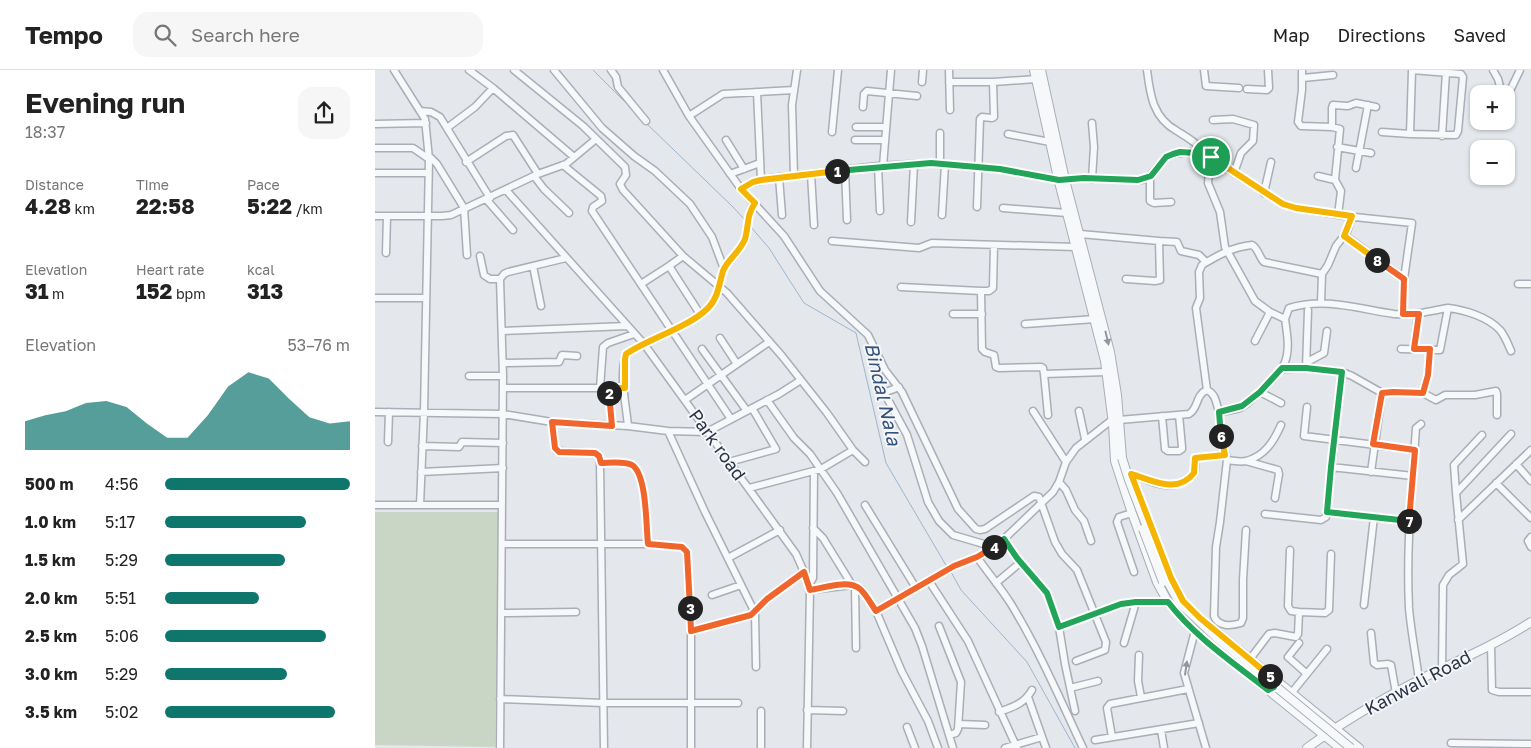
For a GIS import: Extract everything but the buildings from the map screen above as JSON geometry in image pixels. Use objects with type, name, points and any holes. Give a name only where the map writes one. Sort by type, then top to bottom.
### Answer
[{"type":"street","points":[[394,70],[426,123],[428,157],[420,505]]},
{"type":"street","points":[[469,70],[574,157]]},
{"type":"street","points":[[514,70],[578,122],[625,167],[627,171],[620,184],[621,188],[683,256],[727,293],[801,380],[853,450],[865,462]]},
{"type":"street","points":[[554,70],[602,128],[634,156],[655,170],[690,204],[712,237],[724,269]]},
{"type":"street","points":[[611,70],[616,77],[618,87],[646,120]]},
{"type":"street","points":[[663,70],[689,116],[741,189],[784,236],[820,291],[868,335],[885,370],[899,387],[953,501],[970,524],[980,530],[985,529],[1034,496],[1039,496],[1055,542],[1062,554],[1077,570],[1103,631],[1107,648],[1076,660]]},
{"type":"street","points":[[795,176],[792,105],[797,70]]},
{"type":"street","points":[[832,132],[838,70]]},
{"type":"street","points":[[880,210],[881,166],[891,70]]},
{"type":"street","points":[[921,82],[923,70]]},
{"type":"street","points":[[949,70],[950,110]]},
{"type":"street","points":[[1034,70],[1050,142],[1079,234],[1110,352],[1117,395],[1116,420]]},
{"type":"street","points":[[1041,70],[1067,213],[1095,319],[1116,420],[1119,455],[1166,589],[1173,602],[1198,627],[1347,748]]},
{"type":"street","points":[[1147,70],[1151,98],[1157,113],[1169,126],[1197,144],[1207,156],[1283,204],[1339,215],[1412,223],[1404,279],[1403,314]]},
{"type":"street","points":[[1205,70],[1206,86],[1239,88]]},
{"type":"street","points":[[1247,90],[1267,90],[1269,86],[1268,70]]},
{"type":"street","points":[[1302,70],[1299,124],[1301,126],[1340,129],[1335,180],[1341,191],[1339,215]]},
{"type":"street","points":[[1382,132],[1410,134],[1442,136],[1452,136],[1457,133],[1463,77],[1459,72],[1412,70],[1410,134]]},
{"type":"street","points":[[1493,70],[1500,85]]},
{"type":"street","points":[[1513,85],[1520,70]]},
{"type":"street","points":[[1442,136],[1446,72]]},
{"type":"street","points":[[1303,78],[1333,75]]},
{"type":"street","points":[[949,82],[993,82],[1036,79]]},
{"type":"street","points":[[977,207],[981,118],[991,118],[994,115],[993,82]]},
{"type":"street","points":[[447,128],[475,107],[493,88]]},
{"type":"street","points":[[689,116],[723,94],[794,90]]},
{"type":"street","points":[[863,107],[865,91],[917,96]]},
{"type":"street","points":[[757,92],[761,180]]},
{"type":"street","points":[[1332,127],[1333,105],[1348,106],[1354,103],[1376,107]]},
{"type":"street","points":[[1356,168],[1368,105]]},
{"type":"street","points":[[420,111],[431,112],[437,115],[447,128],[488,198],[513,230]]},
{"type":"street","points":[[1213,120],[1233,119],[1255,125],[1253,141],[1241,153],[1234,173]]},
{"type":"street","points":[[375,124],[426,123]]},
{"type":"street","points":[[1092,123],[1094,147],[1092,178]]},
{"type":"street","points":[[856,127],[885,127]]},
{"type":"street","points":[[940,133],[942,215]]},
{"type":"street","points":[[1008,134],[1050,142]]},
{"type":"street","points":[[466,162],[506,136],[513,135],[544,189],[569,213]]},
{"type":"street","points":[[375,216],[447,216],[536,175],[563,165],[596,139]]},
{"type":"street","points":[[726,140],[743,169]]},
{"type":"street","points":[[855,140],[884,140]]},
{"type":"street","points":[[375,148],[413,148],[437,164],[463,208],[467,255]]},
{"type":"street","points":[[1337,148],[1371,153]]},
{"type":"street","points":[[741,189],[753,182],[779,177],[914,164],[942,164],[1000,169],[1062,180],[1092,178],[1138,180],[1151,176],[1166,157],[1173,154],[1180,152],[1207,156]]},
{"type":"street","points":[[1207,156],[1208,182],[1220,212],[1224,243],[1227,250],[1255,301],[1270,312],[1285,319]]},
{"type":"street","points":[[1264,193],[1271,162]]},
{"type":"street","points":[[730,174],[760,163]]},
{"type":"street","points":[[911,222],[914,164]]},
{"type":"street","points":[[563,165],[601,196],[602,201],[593,207],[592,211],[731,419]]},
{"type":"street","points":[[845,170],[847,220]]},
{"type":"street","points":[[375,173],[427,172]]},
{"type":"street","points":[[811,174],[814,225]]},
{"type":"street","points":[[1151,176],[1150,201],[1154,203],[1171,202]]},
{"type":"street","points":[[1318,176],[1335,180]]},
{"type":"street","points":[[779,177],[782,214]]},
{"type":"street","name":"Park road","points":[[506,190],[644,344],[796,554],[809,587],[807,748]]},
{"type":"street","points":[[628,426],[625,388],[626,354],[700,314],[710,306],[720,288],[724,269],[741,248],[745,238],[749,211],[755,203]]},
{"type":"street","points":[[1003,208],[1067,213]]},
{"type":"street","points":[[386,253],[387,216]]},
{"type":"street","points":[[1321,303],[1322,274],[1328,266],[1336,246],[1344,236],[1352,216]]},
{"type":"street","points":[[1079,234],[1177,242],[1181,251],[1199,255],[1206,262]]},
{"type":"street","points":[[1344,236],[1404,279]]},
{"type":"street","points":[[1127,279],[1155,282],[1160,280],[1159,241]]},
{"type":"street","points":[[832,242],[919,248],[932,243],[1076,247]]},
{"type":"street","points":[[901,288],[989,291],[993,288],[994,245]]},
{"type":"street","points":[[1246,530],[1243,618],[1241,623],[1238,624],[1221,624],[1216,621],[1214,616],[1214,575],[1226,458],[1221,437],[1219,412],[1213,394],[1207,390],[1196,308],[1200,298],[1200,268],[1206,262],[1219,257],[1227,250],[1252,245],[1256,247],[1264,262],[1322,274]]},
{"type":"street","points":[[481,256],[485,275],[490,279],[501,279]]},
{"type":"street","points":[[641,284],[683,256]]},
{"type":"street","points":[[500,748],[503,468],[501,279],[508,272],[566,258]]},
{"type":"street","points":[[533,266],[541,306]]},
{"type":"street","points":[[669,266],[700,314]]},
{"type":"street","points":[[1518,284],[1531,284]]},
{"type":"street","points":[[981,291],[982,349],[994,355],[996,367],[999,368],[1043,368],[1048,415]]},
{"type":"street","points":[[375,298],[425,298]]},
{"type":"street","points":[[1219,412],[1242,406],[1260,392],[1282,368],[1286,361],[1288,340],[1285,319],[1289,308],[1321,303],[1344,304],[1403,314],[1419,314],[1448,308],[1466,311],[1494,326],[1503,334],[1511,351]]},
{"type":"street","points":[[1401,349],[1441,349],[1448,308]]},
{"type":"street","points":[[1306,365],[1308,310]]},
{"type":"street","points":[[1255,341],[1270,312]]},
{"type":"street","points":[[953,314],[982,314]]},
{"type":"street","points":[[1414,349],[1419,314]]},
{"type":"street","points":[[1025,324],[1095,319]]},
{"type":"street","points":[[502,331],[627,326]]},
{"type":"street","points":[[1306,365],[1324,353],[1327,331]]},
{"type":"street","points":[[600,388],[603,346],[608,342],[634,334]]},
{"type":"street","points":[[720,338],[737,364]]},
{"type":"street","points":[[685,400],[769,342]]},
{"type":"street","points":[[702,349],[749,410],[775,450],[729,462]]},
{"type":"street","points":[[1423,393],[1428,375],[1430,349]]},
{"type":"street","points":[[503,363],[559,362],[562,355],[577,356]]},
{"type":"street","points":[[1282,368],[1306,365],[1342,372],[1382,393],[1423,393],[1436,400],[1445,395],[1475,395],[1496,391],[1497,415]]},
{"type":"street","points":[[1044,374],[1106,372]]},
{"type":"street","points":[[1265,514],[1321,520],[1326,517],[1342,372]]},
{"type":"street","points":[[469,376],[503,376]]},
{"type":"street","points":[[375,412],[503,414],[552,422],[628,426],[668,431],[707,432],[801,380]]},
{"type":"street","points":[[899,387],[886,392],[886,396],[907,435],[931,510],[939,522],[953,534],[994,547]]},
{"type":"street","points":[[503,388],[625,388]]},
{"type":"street","points":[[609,388],[612,426]]},
{"type":"street","points":[[876,611],[954,566],[977,557],[1004,539],[1053,492],[1059,482],[1066,462],[1085,439],[1116,420],[1179,415],[1193,412],[1200,395],[1207,390]]},
{"type":"street","points":[[1260,392],[1281,403]]},
{"type":"street","points":[[1371,472],[1373,444],[1382,393]]},
{"type":"street","points":[[767,400],[799,444],[809,454],[817,470],[849,512],[899,598],[919,638],[953,748]]},
{"type":"street","points":[[1307,407],[1304,436],[1415,450]]},
{"type":"street","points":[[1079,411],[1085,439]]},
{"type":"street","points":[[388,442],[389,412]]},
{"type":"street","points":[[1033,412],[1066,462]]},
{"type":"street","points":[[1162,416],[1165,449],[1168,452],[1179,451],[1183,446],[1179,415]]},
{"type":"street","points":[[552,422],[556,450],[559,452],[595,453],[599,456],[601,463],[604,748]]},
{"type":"street","points":[[1419,680],[1409,610],[1416,428],[1421,424]]},
{"type":"street","points":[[1246,461],[1263,452],[1271,445],[1281,425]]},
{"type":"street","points":[[668,431],[755,613],[756,666]]},
{"type":"street","points":[[1456,493],[1511,434]]},
{"type":"street","points":[[1442,669],[1442,590],[1449,575],[1463,564],[1454,465],[1482,435]]},
{"type":"street","points":[[422,446],[459,447],[462,442],[503,443]]},
{"type":"street","points":[[749,488],[817,470],[853,450]]},
{"type":"street","points":[[1458,520],[1531,450]]},
{"type":"street","points":[[1119,455],[1131,474],[1167,570],[1179,595],[1200,618],[1359,748]]},
{"type":"street","points":[[1119,455],[1117,467],[1132,513],[1157,582],[1168,602],[1195,631],[1340,748]]},
{"type":"street","points":[[1119,455],[1168,582],[1179,602],[1213,634],[1351,748]]},
{"type":"street","points":[[1131,474],[1160,484],[1173,485],[1180,484],[1193,475],[1195,458],[1226,458],[1246,461],[1278,470],[1275,498]]},
{"type":"street","points":[[601,463],[627,463],[637,471],[643,486],[648,544]]},
{"type":"street","points":[[1516,464],[1531,481]]},
{"type":"street","points":[[1331,467],[1413,476]]},
{"type":"street","points":[[421,472],[503,468]]},
{"type":"street","points":[[817,470],[813,528],[813,578],[809,587],[853,585],[861,589],[876,611],[902,672],[927,721],[937,748]]},
{"type":"street","points":[[1059,482],[1075,510],[1084,521],[1091,541]]},
{"type":"street","points":[[1496,483],[1531,518]]},
{"type":"street","points":[[375,505],[502,505]]},
{"type":"street","points":[[865,505],[916,588]]},
{"type":"street","points":[[1327,512],[1411,521]]},
{"type":"street","points":[[1132,513],[1119,517],[1117,522],[1134,572]]},
{"type":"street","points":[[1364,605],[1374,517]]},
{"type":"street","points":[[813,528],[823,538],[853,585],[855,648]]},
{"type":"street","points":[[728,558],[779,530]]},
{"type":"street","points":[[1531,537],[1528,542],[1531,547]]},
{"type":"street","points":[[1004,539],[1047,593],[1059,627],[1075,712]]},
{"type":"street","points":[[502,544],[648,544],[682,547],[687,552],[691,631],[691,748]]},
{"type":"street","points":[[1290,550],[1288,606],[1291,611],[1299,612],[1325,613],[1329,610],[1331,554]]},
{"type":"street","points":[[977,557],[1010,603],[1044,663],[1057,695],[1083,748]]},
{"type":"street","points":[[995,582],[1021,562]]},
{"type":"street","points":[[691,631],[744,618],[755,613],[767,599],[804,572]]},
{"type":"street","points":[[929,580],[968,641],[1016,747]]},
{"type":"street","points":[[711,595],[741,585]]},
{"type":"street","points":[[1124,643],[1136,602]]},
{"type":"street","points":[[1059,627],[1121,604],[1168,602]]},
{"type":"street","points":[[501,613],[577,612]]},
{"type":"street","points":[[1250,659],[1269,634],[1275,633],[1296,638],[1298,634],[1299,612]]},
{"type":"street","name":"Kanwali Road","points":[[1307,748],[1334,728],[1395,693],[1491,645],[1531,622]]},
{"type":"street","points":[[939,626],[960,676],[958,731],[949,735]]},
{"type":"street","points":[[1195,631],[1185,667],[1185,680],[1207,748]]},
{"type":"street","points":[[1371,632],[1374,663],[1377,665],[1391,665],[1395,693]]},
{"type":"street","points":[[1299,642],[1288,657],[1307,674]]},
{"type":"street","points":[[1491,645],[1492,690],[1499,692],[1531,692]]},
{"type":"street","points":[[1285,703],[1327,649]]},
{"type":"street","points":[[1139,655],[1138,681],[1141,697]]},
{"type":"street","points":[[1070,688],[1098,681]]},
{"type":"street","points":[[1268,690],[1274,687],[1277,681]]},
{"type":"street","points":[[1112,737],[1108,706],[1113,702],[1188,689]]},
{"type":"street","points":[[999,712],[1022,703],[1032,690]]},
{"type":"street","points":[[1028,697],[1046,748]]},
{"type":"street","points":[[500,699],[603,703],[738,703]]},
{"type":"street","points":[[807,710],[843,711]]},
{"type":"street","points":[[761,711],[761,748]]},
{"type":"street","points":[[1095,740],[1199,722]]},
{"type":"street","points":[[959,724],[985,724]]},
{"type":"street","points":[[907,727],[915,748]]},
{"type":"street","points":[[1161,730],[1164,748]]},
{"type":"street","points":[[1007,748],[1016,747],[1042,737]]},
{"type":"street","points":[[1451,743],[1531,744]]},
{"type":"green space","points":[[375,512],[499,512],[495,747],[375,745]]},
{"type":"waterway","name":"Bindal Nala","points":[[593,70],[632,109]]},
{"type":"waterway","name":"Bindal Nala","points":[[647,124],[746,221]]},
{"type":"waterway","name":"Bindal Nala","points":[[750,226],[769,248],[804,303],[856,333],[886,463],[947,567]]},
{"type":"waterway","name":"Bindal Nala","points":[[951,572],[961,590],[1027,662],[1075,748]]},
{"type":"route","points":[[1180,152],[1197,153],[1211,157],[1274,200],[1283,204],[1296,208],[1352,216],[1344,236],[1404,279],[1403,314],[1419,314],[1414,349],[1430,349],[1428,375],[1423,393],[1382,393],[1373,444],[1415,450],[1411,521],[1327,512],[1342,372],[1331,370],[1282,368],[1260,392],[1242,406],[1234,410],[1219,412],[1219,426],[1225,455],[1195,458],[1193,475],[1180,484],[1160,484],[1131,474],[1141,504],[1176,590],[1183,601],[1200,618],[1277,681],[1274,687],[1268,690],[1208,643],[1181,618],[1168,602],[1129,602],[1059,627],[1047,593],[1017,558],[1004,539],[980,556],[963,561],[876,611],[861,589],[852,585],[810,590],[804,572],[767,599],[755,613],[744,618],[691,631],[687,552],[682,547],[648,544],[643,486],[640,475],[627,463],[601,463],[598,454],[590,451],[559,452],[555,448],[552,422],[612,426],[609,388],[625,388],[626,354],[691,320],[706,311],[710,306],[720,288],[724,269],[741,248],[745,238],[748,214],[755,203],[741,189],[753,182],[772,178],[878,166],[931,163],[1000,169],[1059,180],[1084,178],[1141,180],[1151,176],[1166,157],[1173,154],[1180,152]]}]
